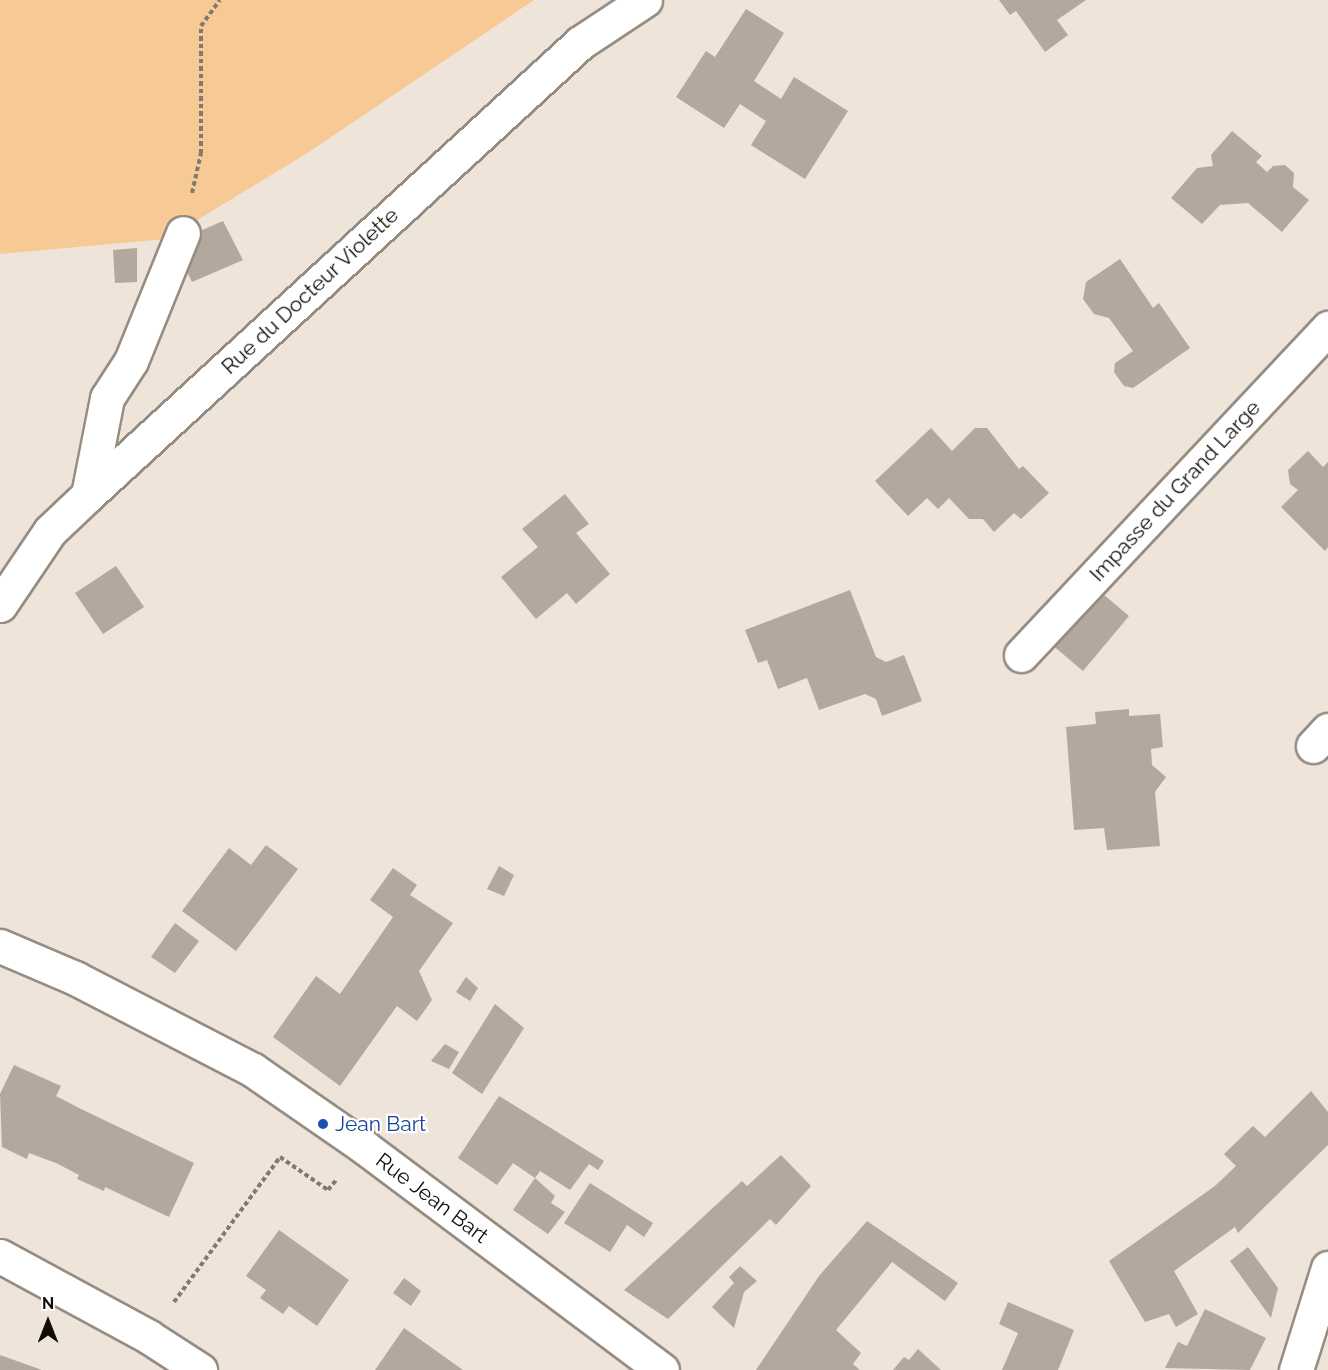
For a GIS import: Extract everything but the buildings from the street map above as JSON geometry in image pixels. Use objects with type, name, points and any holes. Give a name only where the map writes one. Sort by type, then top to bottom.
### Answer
[{"type":"street","name":"Rue du Docteur Violette","points":[[0,605],[50,531],[88,495],[580,43],[645,0]]},
{"type":"street","points":[[88,495],[107,398],[131,361],[183,233]]},
{"type":"street","name":"Impasse du Grand Large","points":[[1021,655],[1328,328]]},
{"type":"street","name":"Rue Jean Bart","points":[[0,946],[75,978],[253,1070],[364,1148],[662,1370]]},
{"type":"street","points":[[0,1256],[149,1337],[200,1370]]},
{"type":"street","points":[[1296,1370],[1328,1268]]},
{"type":"path","points":[[183,233],[201,153],[201,26],[220,0]]},
{"type":"path","points":[[149,1337],[280,1157]]},
{"type":"shaded area","points":[[0,0],[534,0],[309,152],[166,239],[0,254]]},
{"type":"place","name":"Jean Bart","points":[[323,1124]]}]
